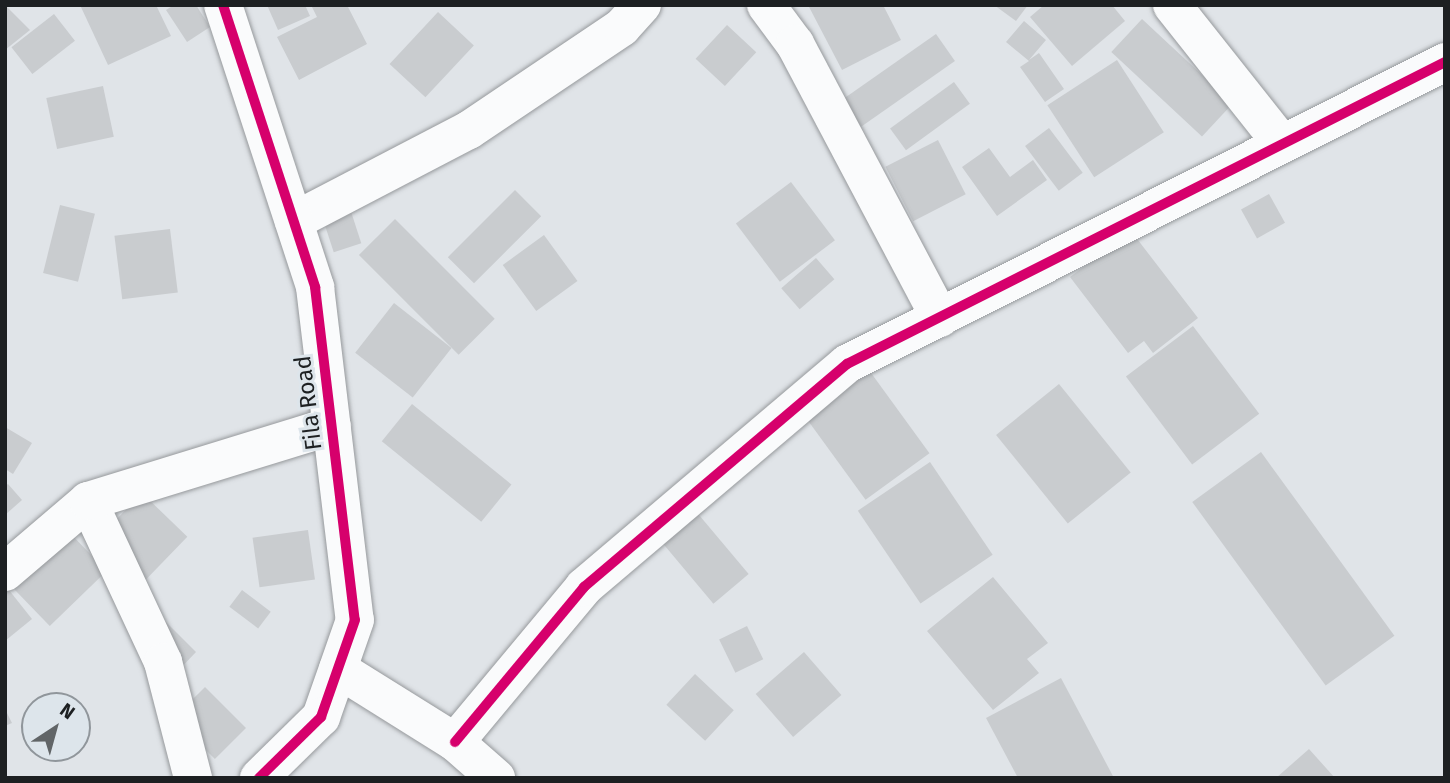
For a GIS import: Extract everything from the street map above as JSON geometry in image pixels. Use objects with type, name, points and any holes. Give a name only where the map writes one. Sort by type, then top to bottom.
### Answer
[{"type":"street","name":"Fila Road","points":[[223,5],[315,287],[355,620],[321,717],[259,778]]},
{"type":"street","points":[[294,221],[469,130],[622,27],[642,5]]},
{"type":"street","points":[[766,5],[795,44],[940,318]]},
{"type":"street","points":[[1172,5],[1282,144]]},
{"type":"street","points":[[455,742],[584,587],[848,364],[1445,62]]},
{"type":"street","points":[[5,572],[88,501],[332,426]]},
{"type":"street","points":[[88,501],[163,662],[193,778]]},
{"type":"street","points":[[338,669],[455,742],[496,778]]},
{"type":"building","points":[[5,5],[30,30],[5,50]]},
{"type":"building","points":[[80,5],[156,5],[171,36],[108,65]]},
{"type":"building","points":[[174,5],[196,5],[210,27],[187,42],[166,10]]},
{"type":"building","points":[[267,5],[305,5],[310,16],[278,30]]},
{"type":"building","points":[[311,5],[347,5],[367,44],[299,80],[277,37],[317,17]]},
{"type":"building","points":[[808,5],[883,5],[901,40],[842,70]]},
{"type":"building","points":[[994,5],[1028,5],[1016,21]]},
{"type":"building","points":[[1044,5],[1112,5],[1125,21],[1072,66],[1030,17]]},
{"type":"building","points":[[438,12],[474,45],[425,97],[390,64]]},
{"type":"building","points":[[54,14],[75,41],[32,74],[11,47]]},
{"type":"building","points":[[1142,19],[1233,104],[1202,136],[1111,52]]},
{"type":"building","points":[[1024,21],[1046,40],[1029,60],[1039,53],[1064,89],[1045,102],[1020,67],[1029,61],[1006,42]]},
{"type":"building","points":[[727,25],[756,52],[725,86],[696,59]]},
{"type":"building","points":[[936,34],[955,61],[853,133],[834,106]]},
{"type":"building","points":[[1117,60],[1164,132],[1094,177],[1047,105]]},
{"type":"building","points":[[954,82],[970,104],[906,150],[890,128]]},
{"type":"building","points":[[103,86],[114,137],[57,149],[46,98]]},
{"type":"building","points":[[1049,128],[1083,173],[1059,191],[1025,146]]},
{"type":"building","points":[[938,140],[966,194],[913,221],[885,167]]},
{"type":"building","points":[[989,148],[1010,177],[1033,160],[1047,180],[997,216],[962,167]]},
{"type":"building","points":[[791,182],[835,240],[780,282],[736,224]]},
{"type":"building","points":[[344,190],[361,243],[334,252],[316,199]]},
{"type":"building","points":[[515,190],[541,216],[474,283],[448,257]]},
{"type":"building","points":[[1269,194],[1285,223],[1257,238],[1241,210]]},
{"type":"building","points":[[60,205],[95,214],[78,282],[43,273]]},
{"type":"building","points":[[395,219],[495,319],[459,355],[359,255]]},
{"type":"building","points":[[170,229],[178,293],[122,299],[114,236]]},
{"type":"building","points":[[1131,231],[1198,318],[1153,353],[1144,341],[1128,353],[1070,277]]},
{"type":"building","points":[[544,235],[578,281],[536,311],[503,265]]},
{"type":"building","points":[[816,258],[834,279],[800,309],[781,288]]},
{"type":"building","points":[[394,303],[452,348],[413,398],[355,353]]},
{"type":"building","points":[[1193,326],[1259,414],[1192,464],[1126,377]]},
{"type":"building","points":[[866,366],[929,453],[866,500],[802,412]]},
{"type":"building","points":[[1059,384],[1131,473],[1068,524],[996,435]]},
{"type":"building","points":[[412,404],[511,485],[481,522],[382,441]]},
{"type":"building","points":[[5,427],[32,443],[13,474],[5,469]]},
{"type":"building","points":[[1261,452],[1394,636],[1326,686],[1192,502]]},
{"type":"building","points":[[930,462],[993,555],[921,604],[858,511]]},
{"type":"building","points":[[8,484],[22,500],[5,515],[5,486]]},
{"type":"building","points":[[142,493],[187,537],[143,583],[98,539]]},
{"type":"building","points":[[694,509],[749,574],[713,604],[659,539]]},
{"type":"building","points":[[67,530],[107,571],[50,626],[10,585]]},
{"type":"building","points":[[308,530],[315,580],[260,587],[253,538]]},
{"type":"building","points":[[993,577],[1048,643],[1027,659],[1039,673],[993,710],[927,631]]},
{"type":"building","points":[[5,585],[32,619],[5,641]]},
{"type":"building","points":[[242,590],[271,612],[258,628],[229,607]]},
{"type":"building","points":[[146,602],[196,652],[176,673]]},
{"type":"building","points":[[747,626],[763,659],[735,673],[719,640]]},
{"type":"building","points":[[804,652],[841,695],[793,737],[756,694]]},
{"type":"building","points":[[695,674],[734,710],[705,741],[666,705]]},
{"type":"building","points":[[1061,678],[1114,778],[1018,778],[986,718]]},
{"type":"building","points":[[205,687],[246,728],[215,759],[174,718]]},
{"type":"building","points":[[5,709],[12,723],[5,726]]},
{"type":"building","points":[[1309,749],[1335,778],[1276,778]]},
{"type":"cycle path","points":[[223,5],[315,287],[355,620],[321,717],[259,778]]},
{"type":"cycle path","points":[[455,742],[584,587],[847,364],[1445,62]]}]
